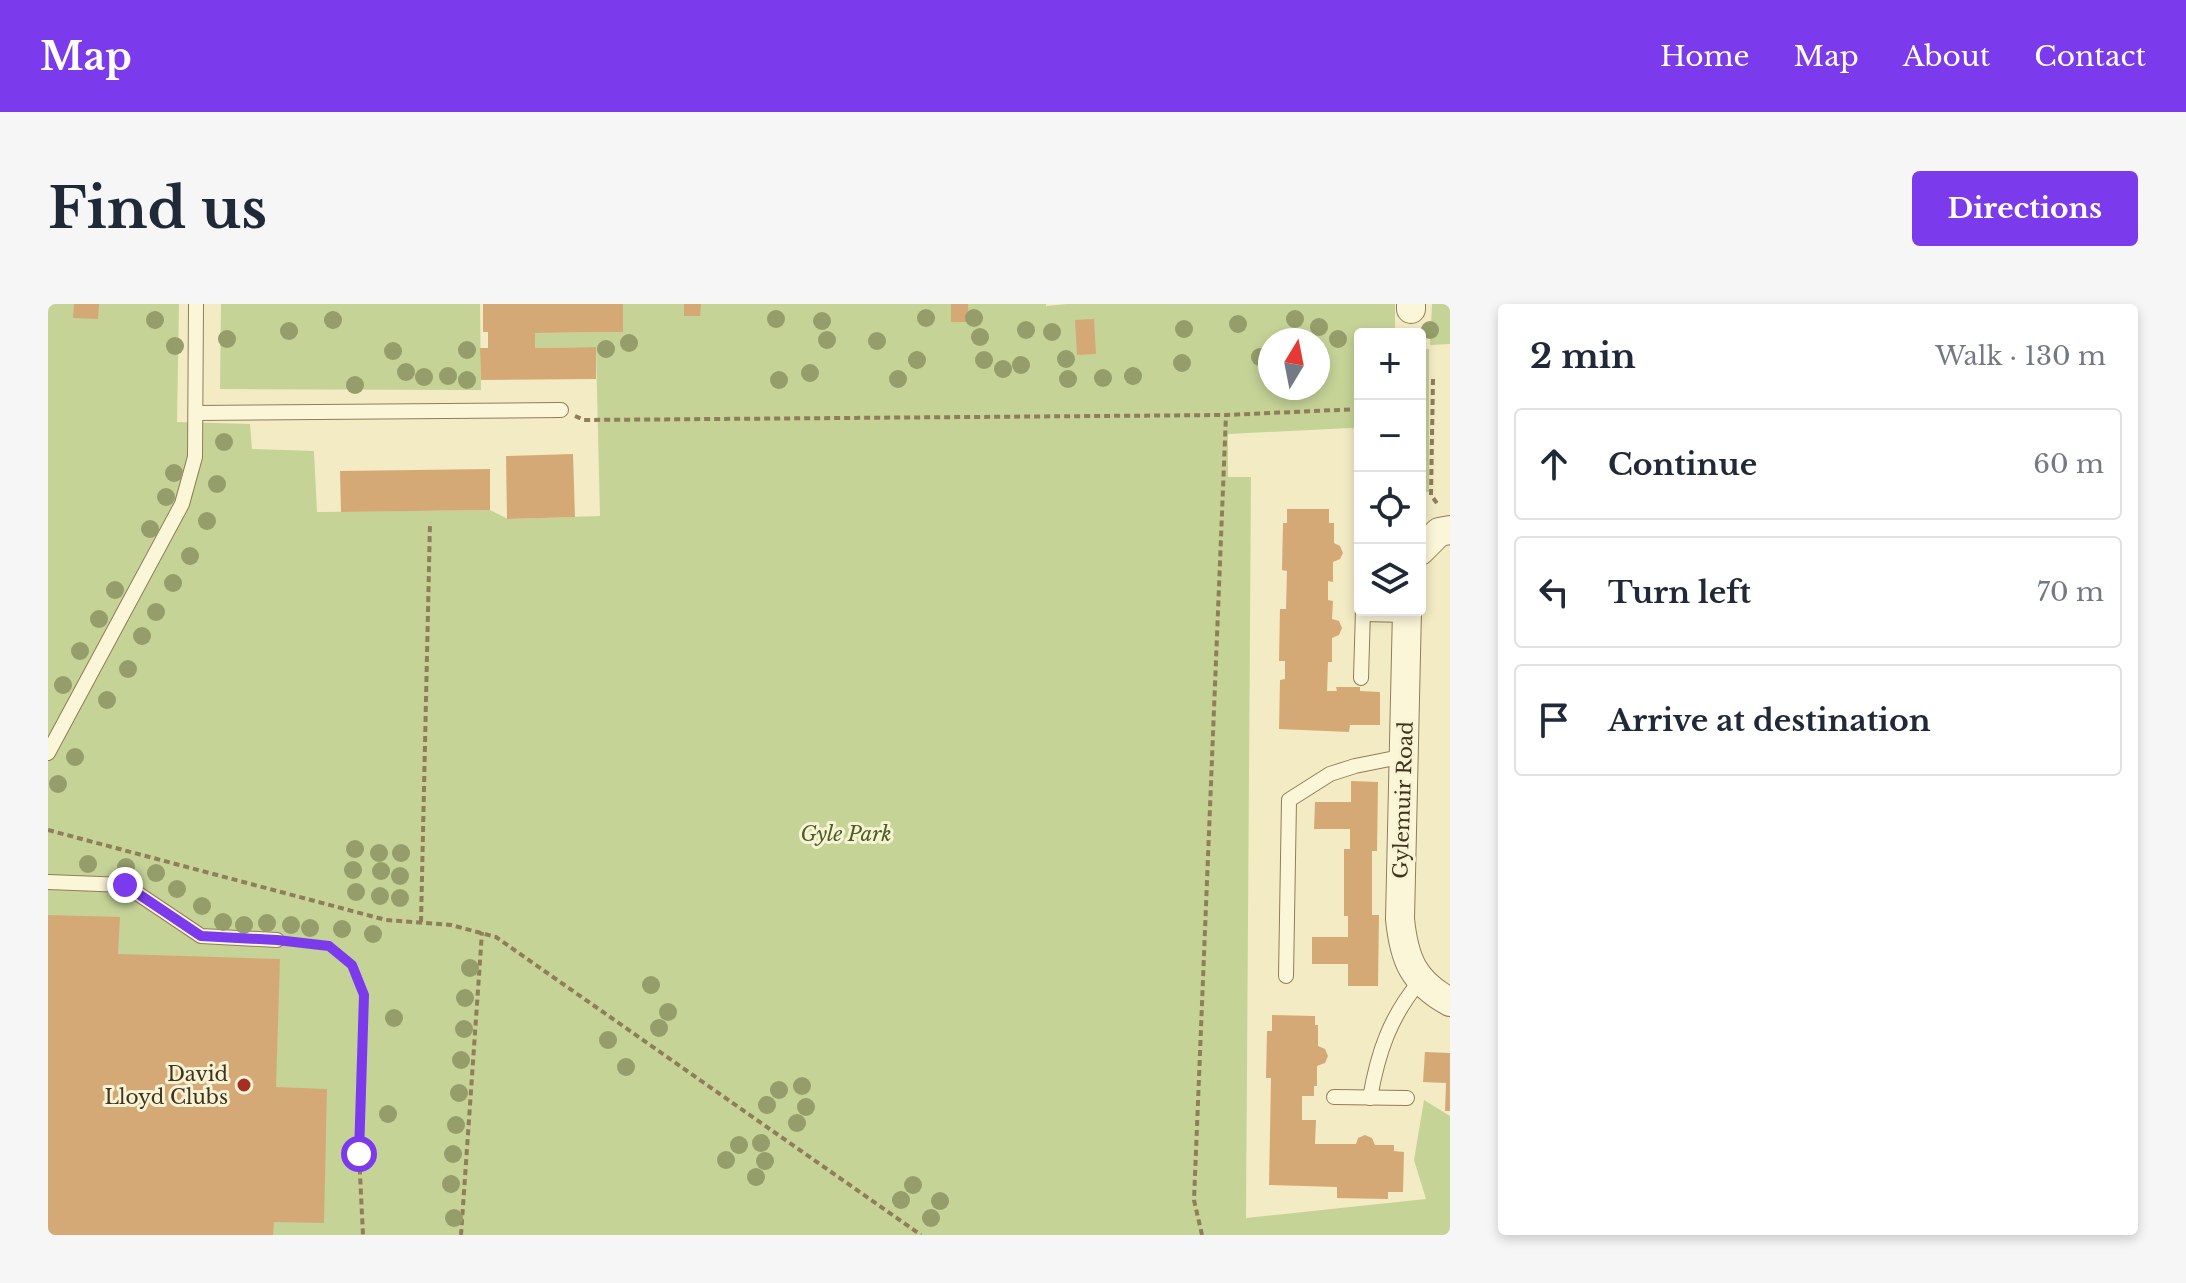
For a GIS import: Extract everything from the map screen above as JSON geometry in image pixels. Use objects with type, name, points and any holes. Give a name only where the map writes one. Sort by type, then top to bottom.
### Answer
[{"type":"street","points":[[1426,545],[1447,521]]},
{"type":"street","name":"Gylemuir Road","points":[[1407,616],[1400,919],[1403,947],[1420,981],[1450,1002]]},
{"type":"lane","points":[[48,753],[182,504],[195,457],[196,304]]},
{"type":"lane","points":[[196,413],[561,410]]},
{"type":"lane","name":"Gylemuir Road","points":[[1361,678],[1363,616]]},
{"type":"lane","points":[[1286,976],[1289,800],[1330,774],[1405,756]]},
{"type":"lane","points":[[48,882],[125,885],[201,936],[277,940]]},
{"type":"lane","points":[[1370,1098],[1378,1056],[1400,1005],[1420,981]]},
{"type":"lane","points":[[1334,1097],[1407,1098]]},
{"type":"path","points":[[1433,379],[1431,495],[1447,521]]},
{"type":"path","points":[[561,410],[584,420],[1226,415],[1354,409]]},
{"type":"path","points":[[1202,1235],[1194,1200],[1226,415]]},
{"type":"path","points":[[421,922],[430,522]]},
{"type":"path","points":[[48,830],[386,920],[421,922],[496,937],[921,1235]]},
{"type":"path","points":[[461,1235],[482,932]]},
{"type":"path","points":[[277,940],[329,946],[352,965],[364,995],[359,1154],[363,1235]]},
{"type":"green space","name":"Gyle Park","points":[[48,304],[179,304],[177,422],[250,424],[252,449],[314,451],[317,512],[490,510],[508,519],[600,516],[596,347],[535,348],[535,333],[623,332],[623,304],[1395,304],[1395,328],[1354,328],[1354,428],[1228,434],[1228,477],[1251,477],[1246,1218],[1426,1199],[1414,1160],[1424,1100],[1450,1116],[1450,1235],[48,1235]]},
{"type":"green space","points":[[221,304],[480,304],[481,390],[220,389]]},
{"type":"green space","points":[[1432,304],[1450,304],[1450,344],[1430,345]]},
{"type":"green space","points":[[1426,349],[1429,349],[1429,492],[1426,492]]},
{"type":"building","points":[[74,304],[99,304],[98,319],[73,318]]},
{"type":"building","points":[[483,304],[623,304],[623,332],[535,333],[535,348],[596,347],[596,379],[481,380],[480,348],[488,348],[488,332],[483,332]]},
{"type":"building","points":[[684,304],[701,304],[700,316],[684,316]]},
{"type":"building","points":[[951,304],[968,304],[969,322],[951,322]]},
{"type":"building","points":[[1094,319],[1096,354],[1077,355],[1075,320]]},
{"type":"building","points":[[573,454],[575,517],[507,519],[506,456]]},
{"type":"building","points":[[490,469],[490,510],[341,512],[340,471]]},
{"type":"building","points":[[1287,509],[1329,509],[1329,523],[1334,523],[1334,543],[1340,546],[1343,553],[1340,559],[1333,562],[1333,582],[1328,581],[1328,600],[1333,601],[1332,619],[1339,621],[1342,628],[1339,635],[1332,638],[1327,691],[1337,691],[1336,687],[1360,687],[1360,691],[1380,692],[1380,725],[1350,725],[1349,732],[1279,729],[1280,680],[1285,679],[1285,661],[1279,661],[1280,609],[1286,609],[1287,571],[1282,570],[1283,523],[1287,523]]},
{"type":"building","points":[[1351,781],[1378,782],[1377,851],[1372,851],[1372,915],[1379,915],[1378,986],[1348,986],[1348,964],[1312,964],[1312,937],[1348,937],[1348,916],[1344,916],[1344,849],[1350,849],[1350,829],[1314,829],[1315,802],[1351,802]]},
{"type":"building","points":[[48,915],[120,917],[118,954],[280,959],[276,1087],[327,1089],[324,1223],[274,1222],[273,1235],[48,1235]]},
{"type":"building","points":[[1272,1015],[1315,1016],[1315,1025],[1318,1025],[1318,1046],[1325,1049],[1328,1056],[1325,1063],[1317,1066],[1314,1096],[1302,1096],[1302,1120],[1316,1120],[1315,1144],[1356,1144],[1358,1138],[1365,1135],[1372,1138],[1375,1145],[1394,1145],[1394,1151],[1404,1152],[1403,1192],[1388,1192],[1388,1199],[1337,1198],[1337,1187],[1269,1185],[1271,1078],[1266,1078],[1267,1031],[1272,1031]]},
{"type":"building","points":[[1425,1052],[1450,1053],[1450,1111],[1445,1111],[1446,1083],[1423,1082]]},
{"type":"place","name":"David Lloyd Clubs","points":[[244,1085]]},
{"type":"route","points":[[125,885],[201,936],[329,946],[352,965],[364,995],[359,1154]]}]
